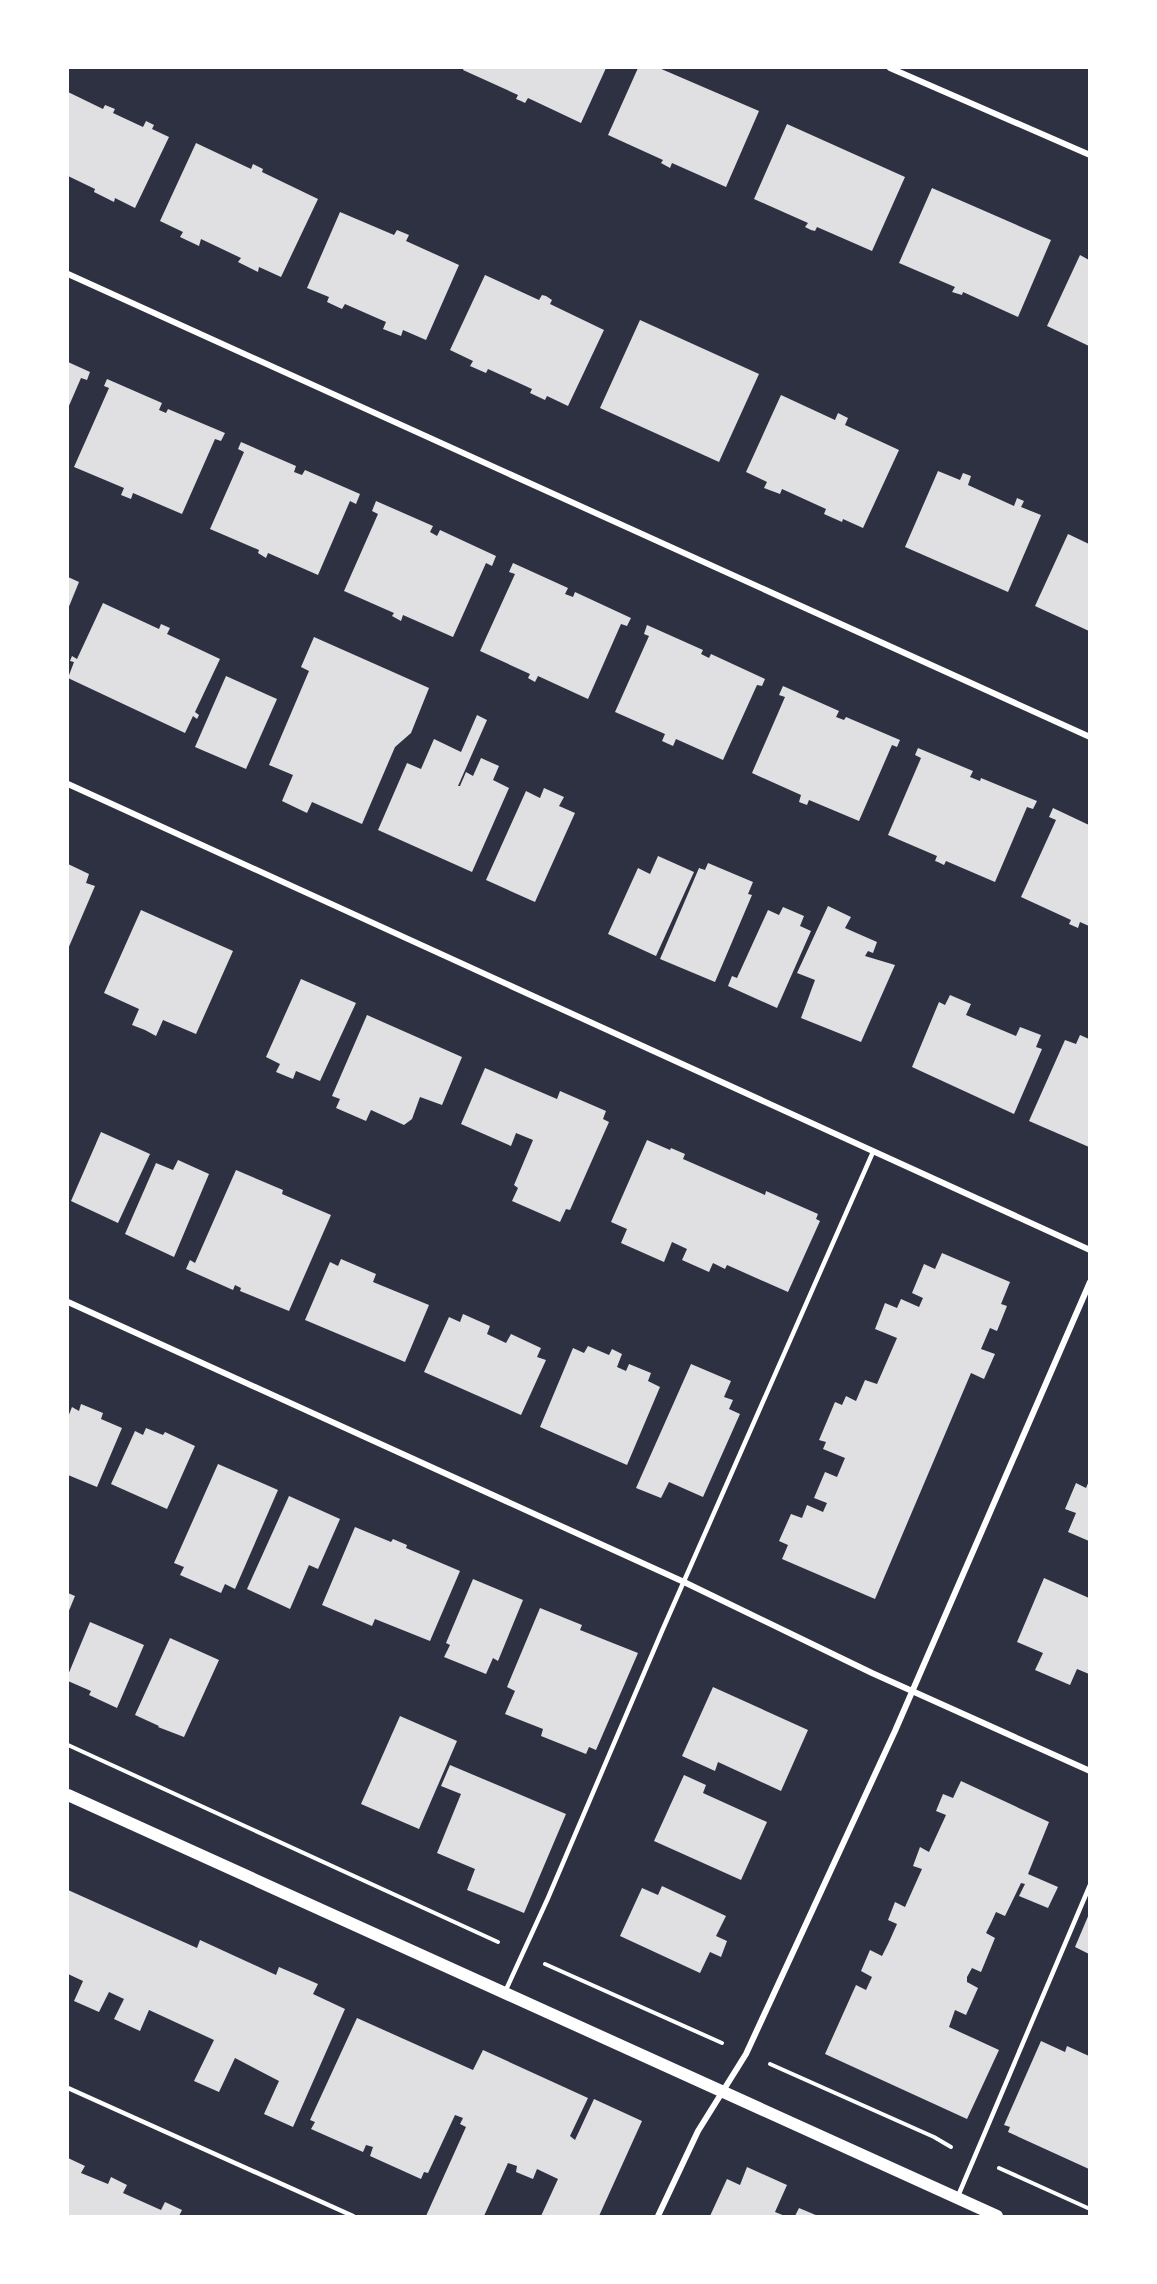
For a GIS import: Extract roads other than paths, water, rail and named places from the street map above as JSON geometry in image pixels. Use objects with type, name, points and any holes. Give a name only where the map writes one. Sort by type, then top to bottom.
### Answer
[{"type":"main road","points":[[68,1795],[997,2217]]},
{"type":"street","points":[[890,68],[1089,155]]},
{"type":"street","points":[[68,274],[1089,737]]},
{"type":"street","points":[[68,784],[1089,1250]]},
{"type":"street","points":[[658,2217],[698,2131],[746,2054],[913,1692],[1089,1282]]},
{"type":"street","points":[[68,1302],[684,1582],[913,1692],[1089,1771]]},
{"type":"lane","points":[[505,1992],[549,1898],[684,1582],[873,1152]]},
{"type":"lane","points":[[956,2199],[1089,1885]]},
{"type":"lane","points":[[68,2088],[353,2217]]}]
